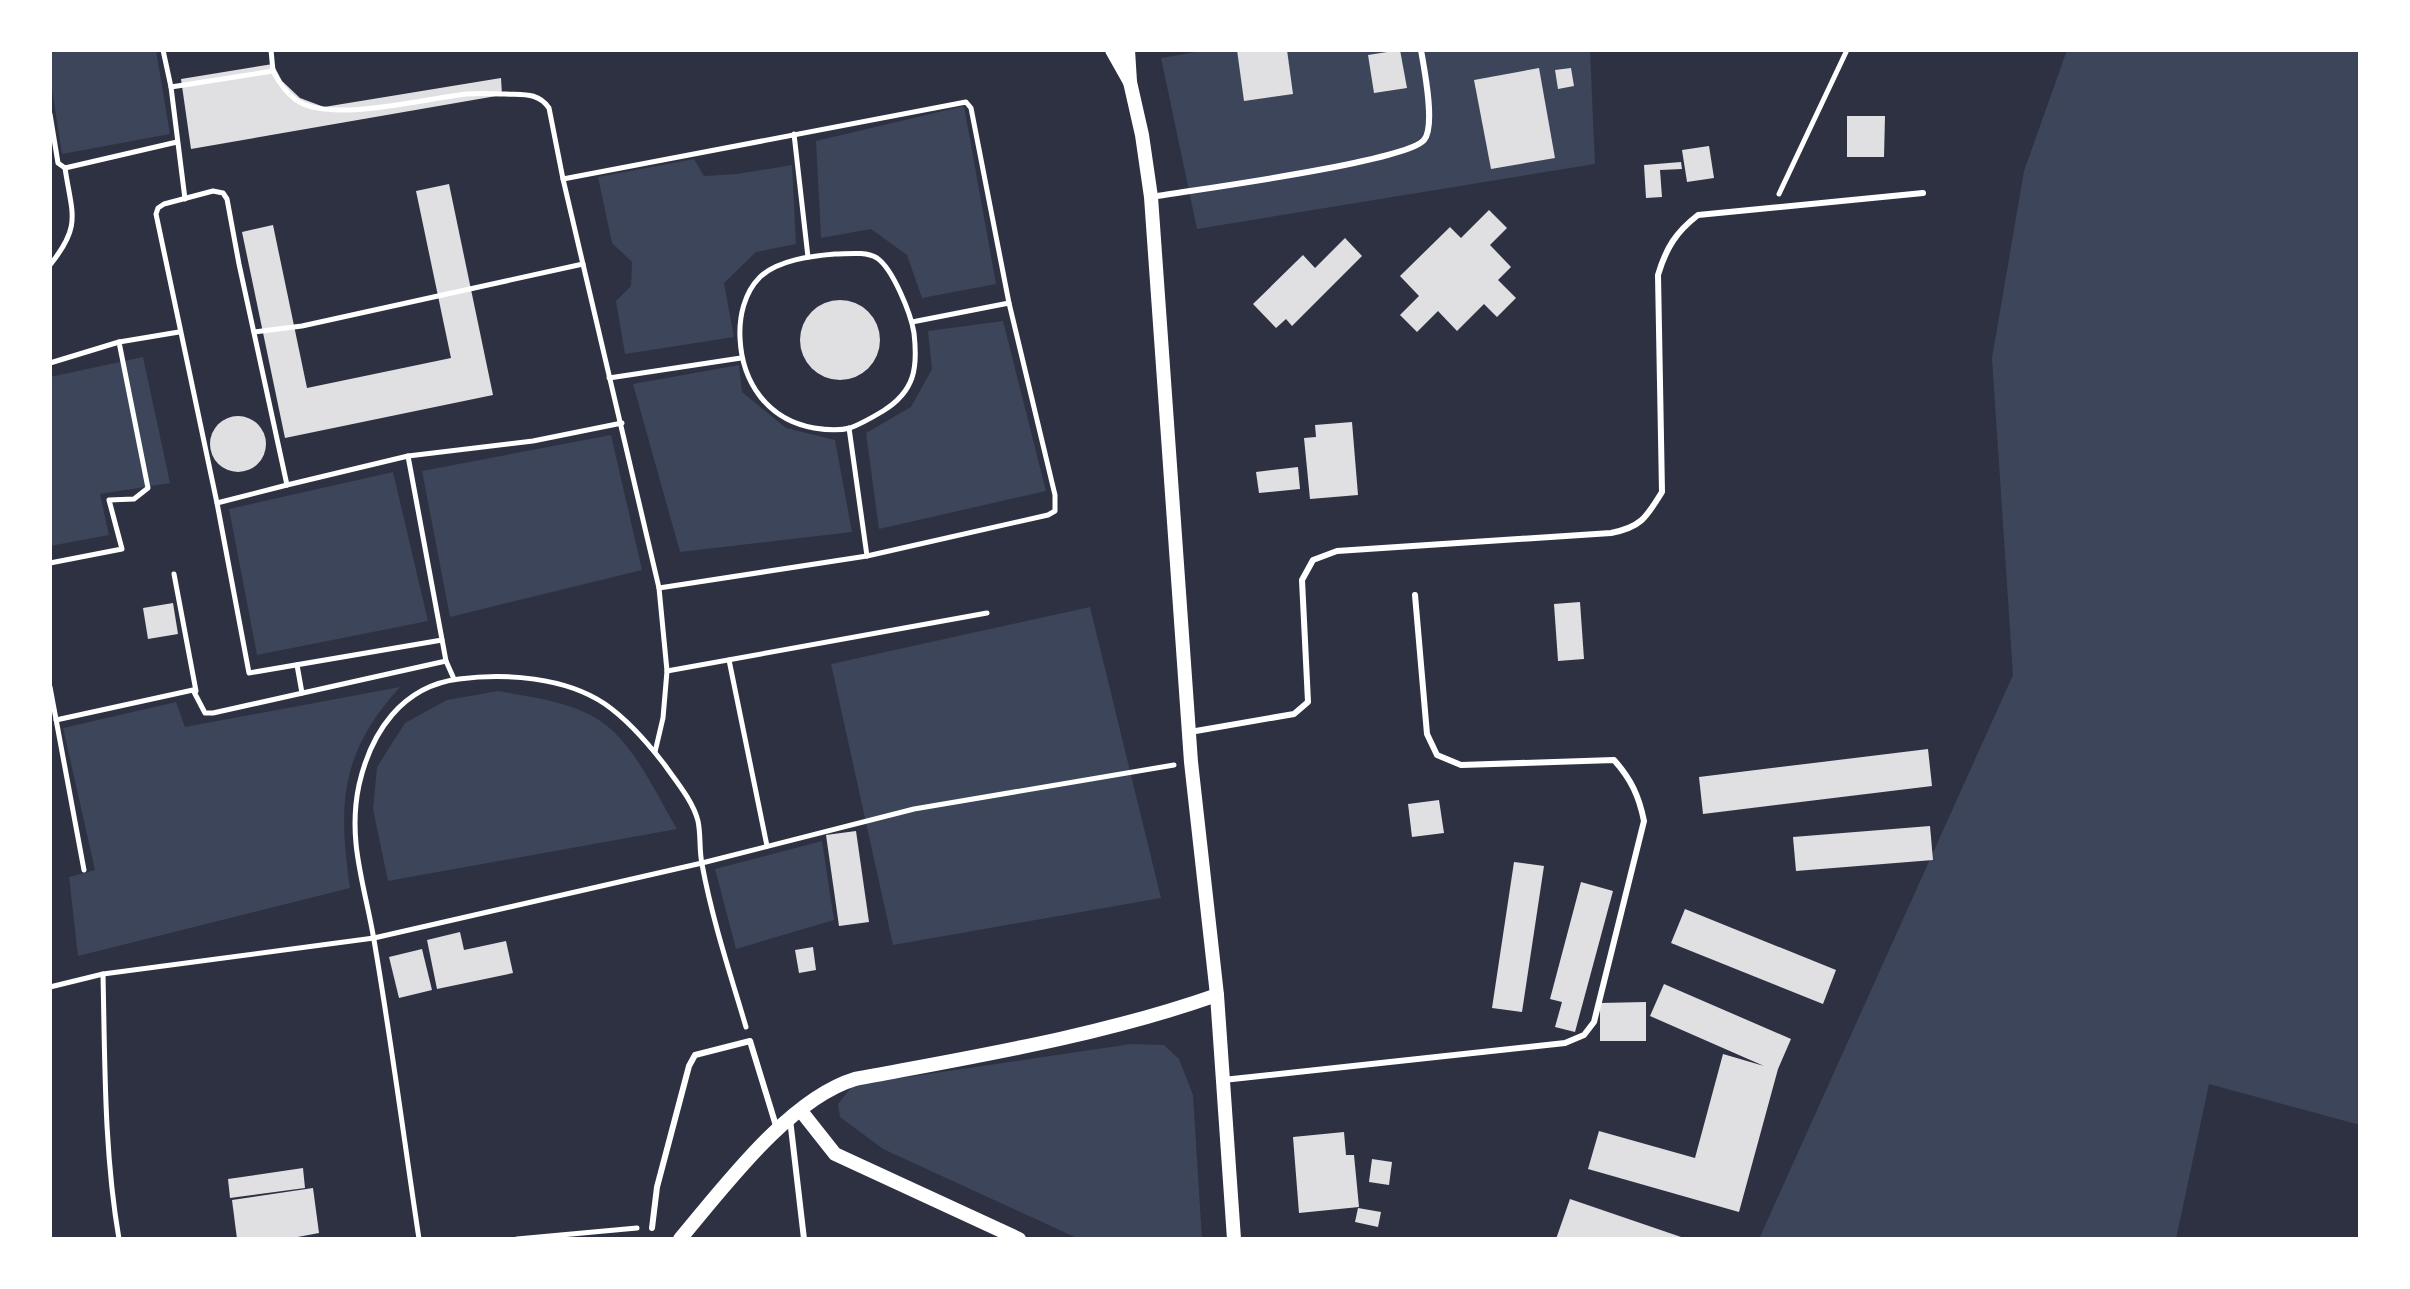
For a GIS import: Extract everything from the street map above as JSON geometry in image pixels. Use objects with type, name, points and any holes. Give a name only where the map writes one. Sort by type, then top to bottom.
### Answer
[{"type":"street","points":[[1112,50],[1130,82]]},
{"type":"street","points":[[1128,50],[1130,82],[1151,197],[1191,762],[1217,995],[1234,1239]]},
{"type":"street","points":[[680,1239],[777,1130],[834,1086],[855,1079],[1088,1033],[1217,995]]},
{"type":"street","points":[[796,1115],[835,1154],[1019,1239]]},
{"type":"lane","points":[[1151,197],[1347,165],[1404,151],[1423,142],[1429,132],[1429,111],[1421,50]]},
{"type":"lane","points":[[1189,732],[1294,714],[1308,702],[1302,580],[1313,560],[1337,551],[1611,533],[1634,528],[1648,514],[1662,492],[1658,275],[1666,249],[1680,229],[1698,215],[1923,193]]},
{"type":"lane","points":[[1223,1080],[1565,1043],[1584,1035],[1594,1022],[1644,821],[1630,778],[1614,760],[1461,765],[1437,755],[1427,734],[1415,595]]},
{"type":"lane","points":[[652,1228],[657,1187],[691,1060],[702,1052],[750,1041],[777,1130]]},
{"type":"lane","points":[[796,1115],[804,1239]]},
{"type":"path","points":[[163,50],[171,87],[185,199]]},
{"type":"path","points":[[271,50],[273,71],[281,87],[298,102],[319,108],[364,109],[470,93],[532,95],[543,100],[549,108],[659,588],[667,671],[663,718],[655,752]]},
{"type":"path","points":[[1773,208],[1847,50]]},
{"type":"path","points":[[171,87],[273,71]]},
{"type":"path","points":[[563,179],[966,102],[971,108],[1009,303],[1055,495],[1055,511],[867,556],[659,588]]},
{"type":"path","points":[[50,114],[58,163],[65,168],[73,225],[66,243],[50,265]]},
{"type":"path","points":[[794,134],[808,257]]},
{"type":"path","points":[[65,168],[177,142]]},
{"type":"path","points":[[287,485],[227,199],[223,193],[213,191],[164,204],[156,214],[249,673],[442,640]]},
{"type":"path","points":[[862,254],[877,258],[890,273],[912,322],[917,359],[913,379],[893,405],[849,428],[827,430],[804,426],[772,410],[754,389],[741,358],[739,318],[760,277],[774,268],[808,257],[862,254]]},
{"type":"path","points":[[254,332],[302,326],[583,264]]},
{"type":"path","points":[[912,322],[1009,303]]},
{"type":"path","points":[[50,363],[119,342],[179,332]]},
{"type":"path","points":[[50,563],[122,549],[109,500],[134,499],[148,488],[119,342]]},
{"type":"path","points":[[609,378],[741,358]]},
{"type":"path","points":[[217,503],[408,456],[533,441],[622,423]]},
{"type":"path","points":[[849,428],[867,556]]},
{"type":"path","points":[[408,456],[446,661],[454,679]]},
{"type":"path","points":[[174,574],[197,692],[202,709],[208,713],[446,661]]},
{"type":"path","points":[[667,671],[987,613]]},
{"type":"path","points":[[729,660],[767,846]]},
{"type":"path","points":[[297,665],[302,693]]},
{"type":"path","points":[[419,1239],[374,938],[355,845],[354,815],[369,750],[388,717],[408,698],[432,685],[494,674],[571,688],[604,703],[632,726],[678,783],[698,820],[702,863],[750,1041]]},
{"type":"path","points":[[50,687],[84,870]]},
{"type":"path","points":[[56,720],[185,690],[197,692]]},
{"type":"path","points":[[50,987],[103,974],[374,938],[702,863],[914,809],[1191,762]]},
{"type":"path","points":[[103,974],[105,1106],[112,1200],[119,1239]]},
{"type":"path","points":[[517,1239],[652,1228]]},
{"type":"shaded area","points":[[66,50],[156,50],[170,134],[62,154],[50,76],[50,53]]},
{"type":"shaded area","points":[[1207,50],[1590,50],[1595,164],[1197,229],[1161,58]]},
{"type":"shaded area","points":[[2067,50],[2360,50],[2360,1125],[2209,1084],[2176,1239],[1759,1239],[2013,675],[1992,358],[2024,171]]},
{"type":"shaded area","points":[[964,106],[996,284],[922,298],[907,255],[871,229],[821,238],[816,141]]},
{"type":"shaded area","points":[[694,159],[704,176],[792,165],[796,244],[756,252],[724,283],[734,337],[625,354],[616,301],[631,286],[632,262],[612,243],[598,177]]},
{"type":"shaded area","points":[[1003,321],[1046,491],[879,529],[866,433],[911,407],[932,369],[928,331]]},
{"type":"shaded area","points":[[143,357],[170,483],[100,494],[109,535],[50,546],[50,377]]},
{"type":"shaded area","points":[[739,365],[742,392],[786,428],[835,440],[852,532],[680,552],[633,384]]},
{"type":"shaded area","points":[[611,435],[642,570],[450,617],[422,471]]},
{"type":"shaded area","points":[[393,472],[428,621],[257,655],[229,509]]},
{"type":"shaded area","points":[[1090,607],[1161,898],[893,945],[831,664]]},
{"type":"shaded area","points":[[400,687],[365,734],[348,781],[344,830],[350,888],[78,956],[69,877],[95,870],[63,728],[176,702],[185,727]]},
{"type":"shaded area","points":[[498,691],[574,708],[613,731],[632,753],[677,829],[388,881],[373,809],[377,767],[405,723],[447,700]]},
{"type":"shaded area","points":[[822,841],[834,920],[736,949],[715,869]]},
{"type":"shaded area","points":[[1131,1044],[1164,1045],[1179,1059],[1193,1095],[1202,1239],[1079,1239],[883,1149],[840,1117],[838,1104],[853,1085]]},
{"type":"building","points":[[1237,50],[1287,50],[1293,94],[1244,101]]},
{"type":"building","points":[[1400,50],[1407,88],[1374,93],[1368,55]]},
{"type":"building","points":[[273,64],[282,81],[300,98],[324,107],[501,78],[502,95],[191,149],[181,79]]},
{"type":"building","points":[[1539,68],[1555,158],[1491,169],[1474,80]]},
{"type":"building","points":[[1571,68],[1574,86],[1558,89],[1555,70]]},
{"type":"building","points":[[1847,116],[1885,116],[1884,157],[1847,157]]},
{"type":"building","points":[[1709,146],[1714,178],[1687,182],[1682,150]]},
{"type":"building","points":[[1681,162],[1682,169],[1660,170],[1662,197],[1646,198],[1644,165]]},
{"type":"building","points":[[449,184],[493,395],[285,438],[242,232],[273,225],[307,388],[451,358],[416,191]]},
{"type":"building","points":[[1489,210],[1507,228],[1490,245],[1511,267],[1498,280],[1516,298],[1497,317],[1484,304],[1457,331],[1438,311],[1417,332],[1400,315],[1419,296],[1400,276],[1450,227],[1461,238]]},
{"type":"building","points":[[1345,238],[1362,256],[1292,326],[1286,319],[1276,328],[1253,304],[1303,255],[1315,268]]},
{"type":"building","points":[[840,300],[855,303],[868,312],[877,325],[880,340],[877,355],[868,368],[855,377],[840,380],[825,377],[812,368],[803,355],[800,340],[803,325],[812,312],[825,303]]},
{"type":"building","points":[[238,416],[258,424],[266,444],[258,464],[238,472],[218,464],[210,444],[218,424]]},
{"type":"building","points":[[1352,422],[1358,495],[1310,499],[1304,438],[1316,437],[1315,425]]},
{"type":"building","points":[[1298,467],[1300,489],[1259,493],[1256,472]]},
{"type":"building","points":[[1580,602],[1584,659],[1558,661],[1554,604]]},
{"type":"building","points":[[173,603],[178,634],[148,639],[143,608]]},
{"type":"building","points":[[1928,749],[1932,786],[1703,814],[1699,777]]},
{"type":"building","points":[[1439,800],[1444,833],[1412,837],[1408,804]]},
{"type":"building","points":[[1930,826],[1933,860],[1796,871],[1793,837]]},
{"type":"building","points":[[856,831],[869,922],[839,926],[826,835]]},
{"type":"building","points":[[1514,862],[1544,866],[1522,1012],[1492,1008]]},
{"type":"building","points":[[1581,882],[1613,891],[1575,1032],[1555,1027],[1562,1002],[1550,999]]},
{"type":"building","points":[[1685,909],[1836,970],[1823,1004],[1671,943]]},
{"type":"building","points":[[460,932],[464,950],[506,941],[513,973],[437,989],[427,940]]},
{"type":"building","points":[[813,947],[816,970],[799,973],[795,950]]},
{"type":"building","points":[[422,949],[432,990],[399,998],[389,957]]},
{"type":"building","points":[[1664,984],[1791,1039],[1778,1069],[1739,1212],[1588,1169],[1599,1131],[1695,1158],[1723,1054],[1764,1066],[1650,1016]]},
{"type":"building","points":[[1646,1002],[1646,1041],[1600,1041],[1600,1003]]},
{"type":"building","points":[[1344,1132],[1346,1155],[1354,1155],[1359,1207],[1299,1213],[1293,1137]]},
{"type":"building","points":[[1372,1159],[1392,1162],[1389,1185],[1369,1182]]},
{"type":"building","points":[[303,1168],[305,1188],[230,1198],[228,1179]]},
{"type":"building","points":[[313,1188],[319,1233],[287,1239],[237,1239],[232,1200]]},
{"type":"building","points":[[1570,1199],[1684,1238],[1684,1239],[1556,1239]]},
{"type":"building","points":[[1358,1208],[1381,1212],[1378,1227],[1355,1222]]}]
